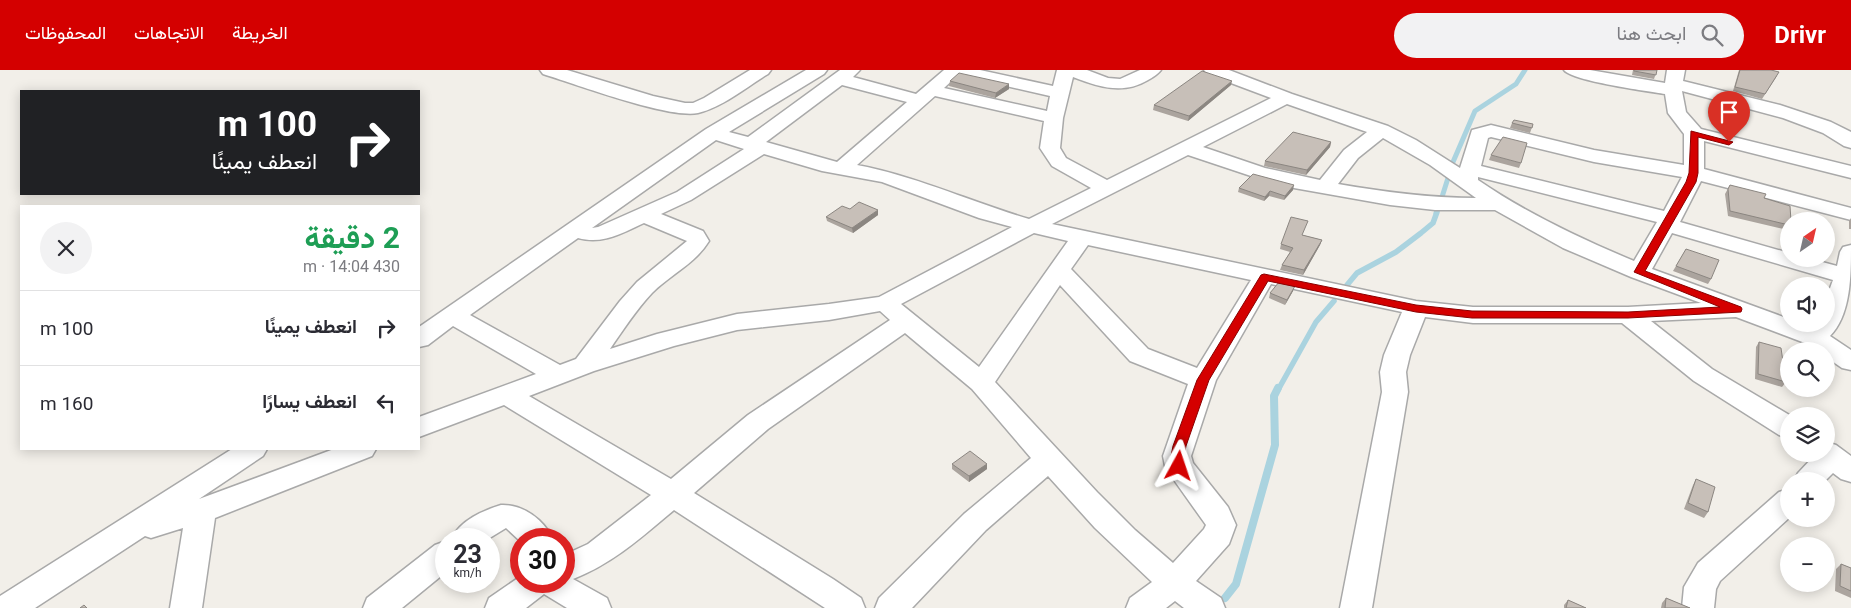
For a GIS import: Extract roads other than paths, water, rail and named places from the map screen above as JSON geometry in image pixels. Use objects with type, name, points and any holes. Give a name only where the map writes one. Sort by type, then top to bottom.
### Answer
[{"type":"street","points":[[549,70],[687,109],[702,105],[762,70]]},
{"type":"street","points":[[420,338],[713,134],[818,70]]},
{"type":"street","points":[[842,169],[956,70],[1059,93]]},
{"type":"street","points":[[1066,70],[1059,93],[1050,148],[1059,162],[1106,188]]},
{"type":"street","points":[[1072,70],[1111,84],[1119,84],[1128,83],[1152,70]]},
{"type":"street","points":[[1213,70],[1286,98],[1381,130],[1468,175],[1669,222],[1846,276]]},
{"type":"street","points":[[1573,70],[1588,75],[1675,81],[1789,113],[1825,126],[1851,142]]},
{"type":"street","points":[[575,230],[598,235],[684,196],[755,147],[845,74],[926,95],[1054,118]]},
{"type":"street","points":[[1675,81],[1677,113],[1694,133],[1851,172]]},
{"type":"street","points":[[575,564],[599,553],[628,532],[758,422],[895,312],[1031,226],[1286,98]]},
{"type":"street","points":[[1325,187],[1351,154],[1381,130]]},
{"type":"street","points":[[1468,175],[1479,134],[1492,132],[1594,156],[1694,173],[1851,214]]},
{"type":"street","points":[[1639,272],[1691,182],[1694,173],[1694,133]]},
{"type":"street","points":[[713,134],[755,147],[842,169],[887,177],[979,210],[1031,226],[1416,308],[1472,315],[1628,315],[1737,309]]},
{"type":"street","points":[[1187,148],[1294,182],[1390,199],[1435,204],[1498,204]]},
{"type":"street","points":[[1468,175],[1498,204],[1571,243],[1639,272],[1737,309],[1780,319]]},
{"type":"street","points":[[585,365],[628,306],[645,288],[692,250],[698,241],[695,236],[644,215]]},
{"type":"street","points":[[981,383],[1082,237]]},
{"type":"street","points":[[1835,318],[1851,252]]},
{"type":"street","points":[[1060,271],[1139,355],[1203,380]]},
{"type":"street","points":[[1142,608],[1174,583],[1218,535],[1221,525],[1217,516],[1179,466],[1177,456],[1203,380],[1264,277]]},
{"type":"street","points":[[1356,608],[1395,392],[1393,372],[1396,355],[1416,308]]},
{"type":"street","points":[[420,427],[585,365],[666,340],[737,322],[829,312],[895,312],[981,383],[1098,513],[1141,556],[1209,608]]},
{"type":"street","points":[[1628,315],[1703,375],[1780,422]]},
{"type":"street","points":[[453,316],[560,375]]},
{"type":"street","points":[[1833,332],[1851,362]]},
{"type":"street","points":[[506,394],[672,494],[822,588],[849,608]]},
{"type":"street","points":[[8,608],[128,532],[251,450]]},
{"type":"street","points":[[128,532],[201,511],[359,450]]},
{"type":"street","points":[[891,608],[975,522],[1049,459]]},
{"type":"street","points":[[1819,472],[1836,459]]},
{"type":"street","points":[[1698,608],[1700,587],[1709,572],[1780,508]]},
{"type":"street","points":[[186,608],[201,511]]},
{"type":"street","points":[[481,528],[501,517],[514,518],[525,528]]},
{"type":"street","points":[[379,608],[435,563]]},
{"type":"street","points":[[575,586],[595,608]]},
{"type":"street","points":[[501,608],[522,593]]},
{"type":"waterway","points":[[1453,162],[1475,111],[1516,84],[1525,70]]},
{"type":"waterway","points":[[1442,197],[1448,178]]},
{"type":"waterway","points":[[1347,285],[1357,273],[1396,252],[1421,233],[1433,223],[1437,212]]},
{"type":"waterway","points":[[1278,390],[1316,322],[1334,301]]},
{"type":"waterway","points":[[1225,598],[1236,584],[1275,445],[1274,396],[1278,388]]}]
